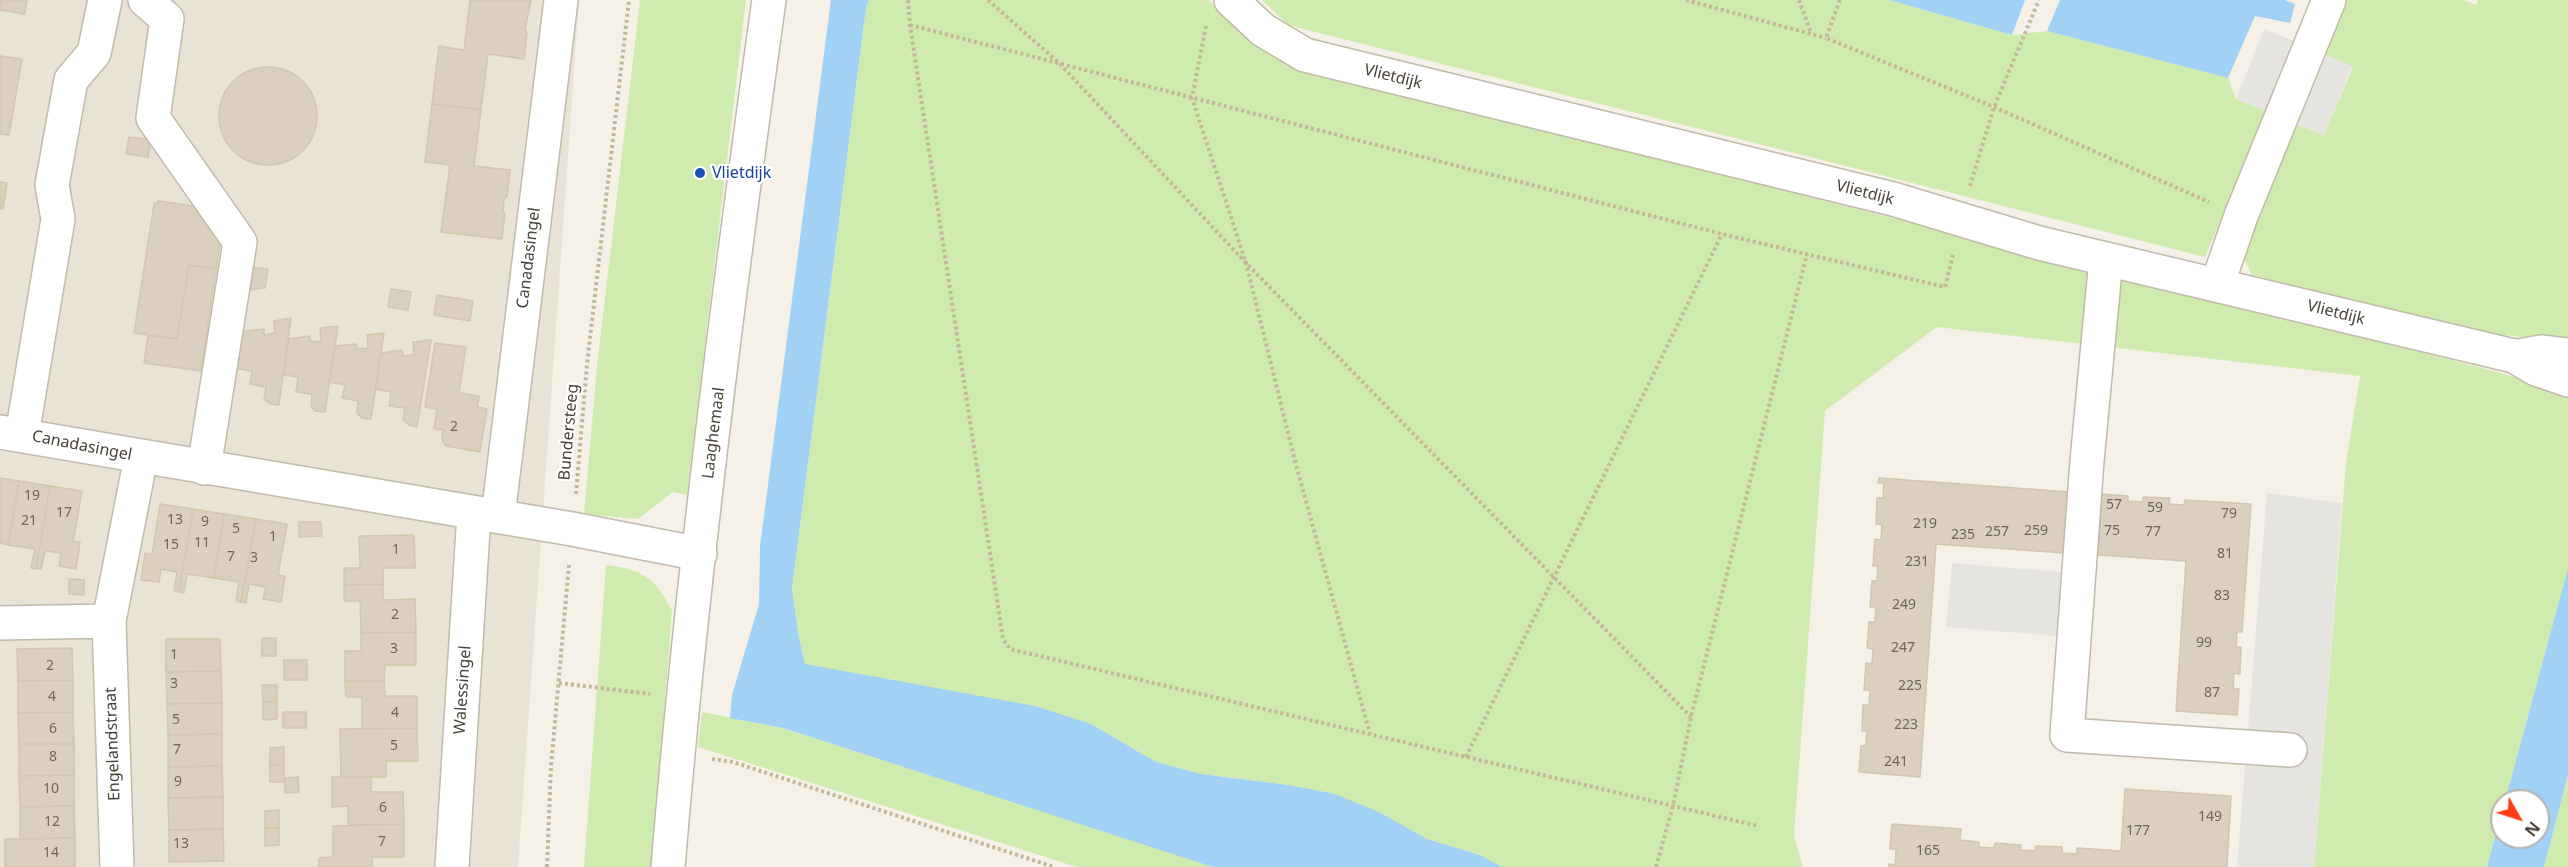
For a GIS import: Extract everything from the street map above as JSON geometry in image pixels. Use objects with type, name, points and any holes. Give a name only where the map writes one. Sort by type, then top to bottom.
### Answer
[{"type":"street","name":"Canadasingel","points":[[105,0],[94,53],[71,80],[52,185],[58,219],[11,434],[572,529],[700,554]]},
{"type":"street","points":[[145,0],[167,19],[153,118],[240,242],[204,468]]},
{"type":"street","name":"Canadasingel","points":[[486,515],[561,0]]},
{"type":"street","name":"Laaghemaal","points":[[668,867],[677,753],[700,554],[743,186],[769,0]]},
{"type":"street","points":[[2217,285],[2241,216],[2329,0]]},
{"type":"street","name":"Vlietdijk","points":[[1220,8],[1305,55],[1893,199],[2039,243],[2514,356],[2536,369],[2568,380]]},
{"type":"street","points":[[2106,259],[2087,462],[2067,735],[2290,750]]},
{"type":"street","name":"Vlietdijk","points":[[2514,356],[2541,352],[2568,355]]},
{"type":"street","name":"Engelandstraat","points":[[117,867],[109,621],[141,457]]},
{"type":"street","name":"Walessingel","points":[[452,867],[486,515]]},
{"type":"street","points":[[0,623],[109,621]]},
{"type":"path","name":"Bundersteeg","points":[[547,867],[551,766],[587,364],[629,0]]},
{"type":"path","points":[[908,0],[1003,639],[1010,649],[1758,826]]},
{"type":"path","points":[[988,0],[1059,64],[1246,263],[1691,717]]},
{"type":"path","points":[[1686,0],[1826,38],[1994,107],[2241,216]]},
{"type":"path","points":[[1799,0],[1811,34]]},
{"type":"path","points":[[1826,38],[1840,0]]},
{"type":"path","points":[[910,25],[1722,234],[1945,287],[1972,179],[1994,107],[2039,0]]},
{"type":"path","points":[[1220,8],[1192,98],[1246,263],[1296,465],[1370,735]]},
{"type":"path","points":[[1466,757],[1722,234]]},
{"type":"path","points":[[1656,867],[1673,806],[1691,717],[1807,254]]},
{"type":"path","points":[[558,683],[657,695]]},
{"type":"path","points":[[677,753],[733,762],[1054,867]]},
{"type":"shaded area","points":[[0,0],[579,0],[518,867],[0,867]]},
{"type":"shaded area","points":[[2264,29],[2296,42],[2267,111],[2236,99]]},
{"type":"shaded area","points":[[2323,54],[2352,66],[2324,135],[2294,123]]},
{"type":"shaded area","points":[[2267,493],[2342,503],[2314,867],[2237,867]]},
{"type":"shaded area","points":[[1952,563],[2062,572],[2057,636],[1946,627]]},
{"type":"green space","points":[[640,0],[746,0],[687,495],[673,492],[638,519],[584,514],[597,366]]},
{"type":"green space","points":[[869,0],[1208,0],[1248,36],[1346,79],[2490,370],[2568,393],[2568,568],[2508,789],[2490,789],[2490,849],[2492,849],[2487,867],[2314,867],[2346,463],[2360,376],[1937,327],[1825,411],[1794,836],[1803,867],[1502,867],[1480,855],[1427,839],[1381,813],[1288,785],[1201,774],[1156,762],[1091,724],[805,664],[792,589],[866,8]]},
{"type":"green space","points":[[1262,0],[1889,0],[2012,35],[2047,31],[2228,78],[2236,99],[2267,111],[2205,257],[1288,25]]},
{"type":"green space","points":[[2347,0],[2464,0],[2476,5],[2478,0],[2568,0],[2568,342],[2475,332],[2252,275],[2241,252],[2293,124],[2324,134],[2353,67],[2322,54]]},
{"type":"green space","points":[[606,565],[629,569],[646,577],[660,590],[672,611],[652,867],[584,867]]},
{"type":"green space","points":[[702,712],[782,728],[1217,867],[1077,867],[698,747]]},
{"type":"green space","points":[[2568,775],[2568,867],[2544,867]]},
{"type":"water","points":[[831,0],[869,0],[866,8],[792,589],[805,664],[1035,706],[1091,724],[1156,762],[1201,774],[1288,785],[1335,794],[1381,813],[1427,839],[1480,855],[1502,867],[1213,867],[783,728],[730,718],[732,695],[759,604],[760,546]]},
{"type":"water","points":[[1889,0],[2025,0],[2012,35]]},
{"type":"water","points":[[2060,0],[2285,0],[2295,4],[2290,23],[2255,16],[2228,78],[2047,31]]},
{"type":"water","points":[[2568,568],[2568,775],[2550,844],[2550,789],[2508,789]]},
{"type":"water","points":[[2492,849],[2549,849],[2544,867],[2487,867]]},
{"type":"building","points":[[0,0],[27,0],[25,14],[0,10]]},
{"type":"building","points":[[470,0],[531,0],[525,30],[527,33],[524,59],[488,54],[481,110],[432,104],[439,46],[464,50]]},
{"type":"building","points":[[0,56],[22,59],[9,135],[0,134]]},
{"type":"building","points":[[268,67],[287,71],[303,81],[313,97],[317,116],[313,135],[303,151],[287,161],[268,165],[249,161],[233,151],[223,135],[219,116],[223,97],[233,81],[249,71]]},
{"type":"building","points":[[432,104],[481,110],[474,166],[510,170],[507,197],[504,199],[502,239],[441,232],[450,165],[425,162]]},
{"type":"building","points":[[129,137],[151,140],[148,157],[126,154]]},
{"type":"building","points":[[0,182],[7,183],[3,209],[0,209]]},
{"type":"building","points":[[159,201],[193,206],[220,243],[216,269],[189,265],[177,339],[134,333],[154,204]]},
{"type":"building","points":[[189,265],[216,269],[201,371],[144,363],[148,335],[177,339]]},
{"type":"building","points":[[251,267],[268,269],[265,288],[248,290]]},
{"type":"building","points":[[391,289],[411,292],[408,310],[388,307]]},
{"type":"building","points":[[437,295],[473,301],[470,321],[434,315]]},
{"type":"building","points":[[291,318],[279,405],[270,404],[264,399],[266,387],[250,384],[252,371],[235,368],[240,332],[264,329],[264,335],[275,333],[274,321]]},
{"type":"building","points":[[338,326],[325,412],[315,411],[311,406],[312,394],[296,392],[298,377],[283,375],[289,339],[310,336],[311,342],[321,341],[320,328]]},
{"type":"building","points":[[384,333],[371,419],[362,418],[357,413],[358,401],[342,398],[345,385],[329,382],[335,346],[356,344],[357,349],[368,348],[367,335]]},
{"type":"building","points":[[431,340],[417,427],[403,420],[405,408],[389,406],[391,392],[375,389],[381,353],[402,350],[403,356],[414,355],[413,342]]},
{"type":"building","points":[[435,343],[466,347],[459,393],[479,396],[477,407],[487,409],[480,452],[446,446],[442,440],[443,430],[434,429],[437,409],[425,407]]},
{"type":"building","points":[[0,478],[19,481],[8,545],[0,543]]},
{"type":"building","points":[[1879,478],[2070,492],[2065,553],[1936,544],[1920,777],[1859,772],[1861,746],[1866,746],[1867,731],[1862,731],[1863,705],[1869,705],[1870,690],[1864,690],[1866,663],[1872,664],[1873,649],[1867,648],[1869,622],[1875,622],[1876,607],[1870,607],[1872,581],[1877,581],[1878,566],[1873,566],[1875,539],[1881,540],[1882,525],[1876,524],[1877,498],[1883,498],[1884,483],[1878,483]]},
{"type":"building","points":[[19,481],[50,486],[36,569],[31,568],[35,549],[8,545]]},
{"type":"building","points":[[50,486],[82,491],[73,542],[80,542],[76,569],[59,566],[61,553],[45,551],[41,569],[36,569]]},
{"type":"building","points":[[2102,494],[2128,496],[2128,501],[2143,502],[2143,497],[2170,498],[2169,504],[2184,505],[2185,500],[2251,504],[2242,632],[2237,632],[2236,647],[2241,647],[2240,674],[2234,673],[2233,688],[2239,689],[2237,715],[2176,711],[2186,561],[2098,555]]},
{"type":"building","points":[[160,504],[193,509],[179,592],[174,591],[177,572],[161,569],[159,582],[141,580],[145,553],[152,555]]},
{"type":"building","points":[[193,509],[224,514],[214,578],[187,574],[184,593],[179,592]]},
{"type":"building","points":[[224,514],[256,519],[241,602],[236,601],[239,582],[214,578]]},
{"type":"building","points":[[256,519],[287,524],[278,575],[285,576],[281,602],[263,599],[266,587],[249,584],[246,603],[241,602]]},
{"type":"building","points":[[299,522],[321,522],[322,536],[299,537]]},
{"type":"building","points":[[414,535],[415,568],[383,568],[383,584],[344,585],[344,568],[360,568],[359,536]]},
{"type":"building","points":[[69,579],[84,580],[84,595],[69,594]]},
{"type":"building","points":[[383,584],[383,600],[415,599],[416,632],[361,633],[360,601],[344,601],[344,585]]},
{"type":"building","points":[[416,632],[416,665],[385,665],[384,681],[345,681],[345,651],[361,651],[361,633]]},
{"type":"building","points":[[262,638],[276,638],[276,656],[262,656]]},
{"type":"building","points":[[166,639],[220,639],[221,671],[166,672]]},
{"type":"building","points":[[72,648],[73,680],[18,681],[17,649]]},
{"type":"building","points":[[284,660],[307,660],[307,680],[284,680]]},
{"type":"building","points":[[221,671],[222,703],[167,704],[166,672]]},
{"type":"building","points":[[73,680],[73,712],[18,713],[18,681]]},
{"type":"building","points":[[345,681],[384,681],[385,696],[417,696],[417,728],[362,729],[362,697],[346,697]]},
{"type":"building","points":[[262,685],[277,685],[277,702],[263,702]]},
{"type":"building","points":[[263,702],[277,702],[277,719],[263,720]]},
{"type":"building","points":[[222,703],[222,734],[168,735],[167,704]]},
{"type":"building","points":[[73,712],[74,744],[19,744],[18,713]]},
{"type":"building","points":[[283,712],[306,712],[306,728],[283,728]]},
{"type":"building","points":[[417,728],[418,761],[386,761],[386,777],[341,777],[340,729]]},
{"type":"building","points":[[222,734],[222,766],[168,767],[168,735]]},
{"type":"building","points":[[19,744],[74,744],[74,775],[19,776]]},
{"type":"building","points":[[284,747],[284,765],[270,765],[270,748]]},
{"type":"building","points":[[270,765],[284,765],[284,782],[270,782]]},
{"type":"building","points":[[222,766],[223,797],[168,798],[168,767]]},
{"type":"building","points":[[74,775],[74,806],[20,807],[19,776]]},
{"type":"building","points":[[298,777],[299,792],[285,793],[285,778]]},
{"type":"building","points":[[332,777],[371,777],[371,792],[403,792],[404,824],[348,825],[348,806],[332,807]]},
{"type":"building","points":[[2125,789],[2231,796],[2227,867],[1889,867],[1889,864],[1895,865],[1896,849],[1890,849],[1892,824],[1961,829],[1960,840],[1979,842],[1979,847],[1994,848],[1995,843],[2021,845],[2020,850],[2035,851],[2036,846],[2062,847],[2062,853],[2077,854],[2077,848],[2121,851]]},
{"type":"building","points":[[223,797],[223,829],[169,830],[168,798]]},
{"type":"building","points":[[74,806],[75,838],[20,839],[20,807]]},
{"type":"building","points":[[279,810],[279,828],[265,828],[265,811]]},
{"type":"building","points":[[404,824],[404,857],[372,857],[372,867],[319,867],[319,858],[333,857],[333,826]]},
{"type":"building","points":[[265,828],[279,828],[279,845],[265,846]]},
{"type":"building","points":[[223,829],[224,861],[169,862],[169,830]]},
{"type":"building","points":[[75,838],[75,867],[5,867],[5,839]]},
{"type":"place","name":"Vlietdijk","points":[[700,173]]}]
